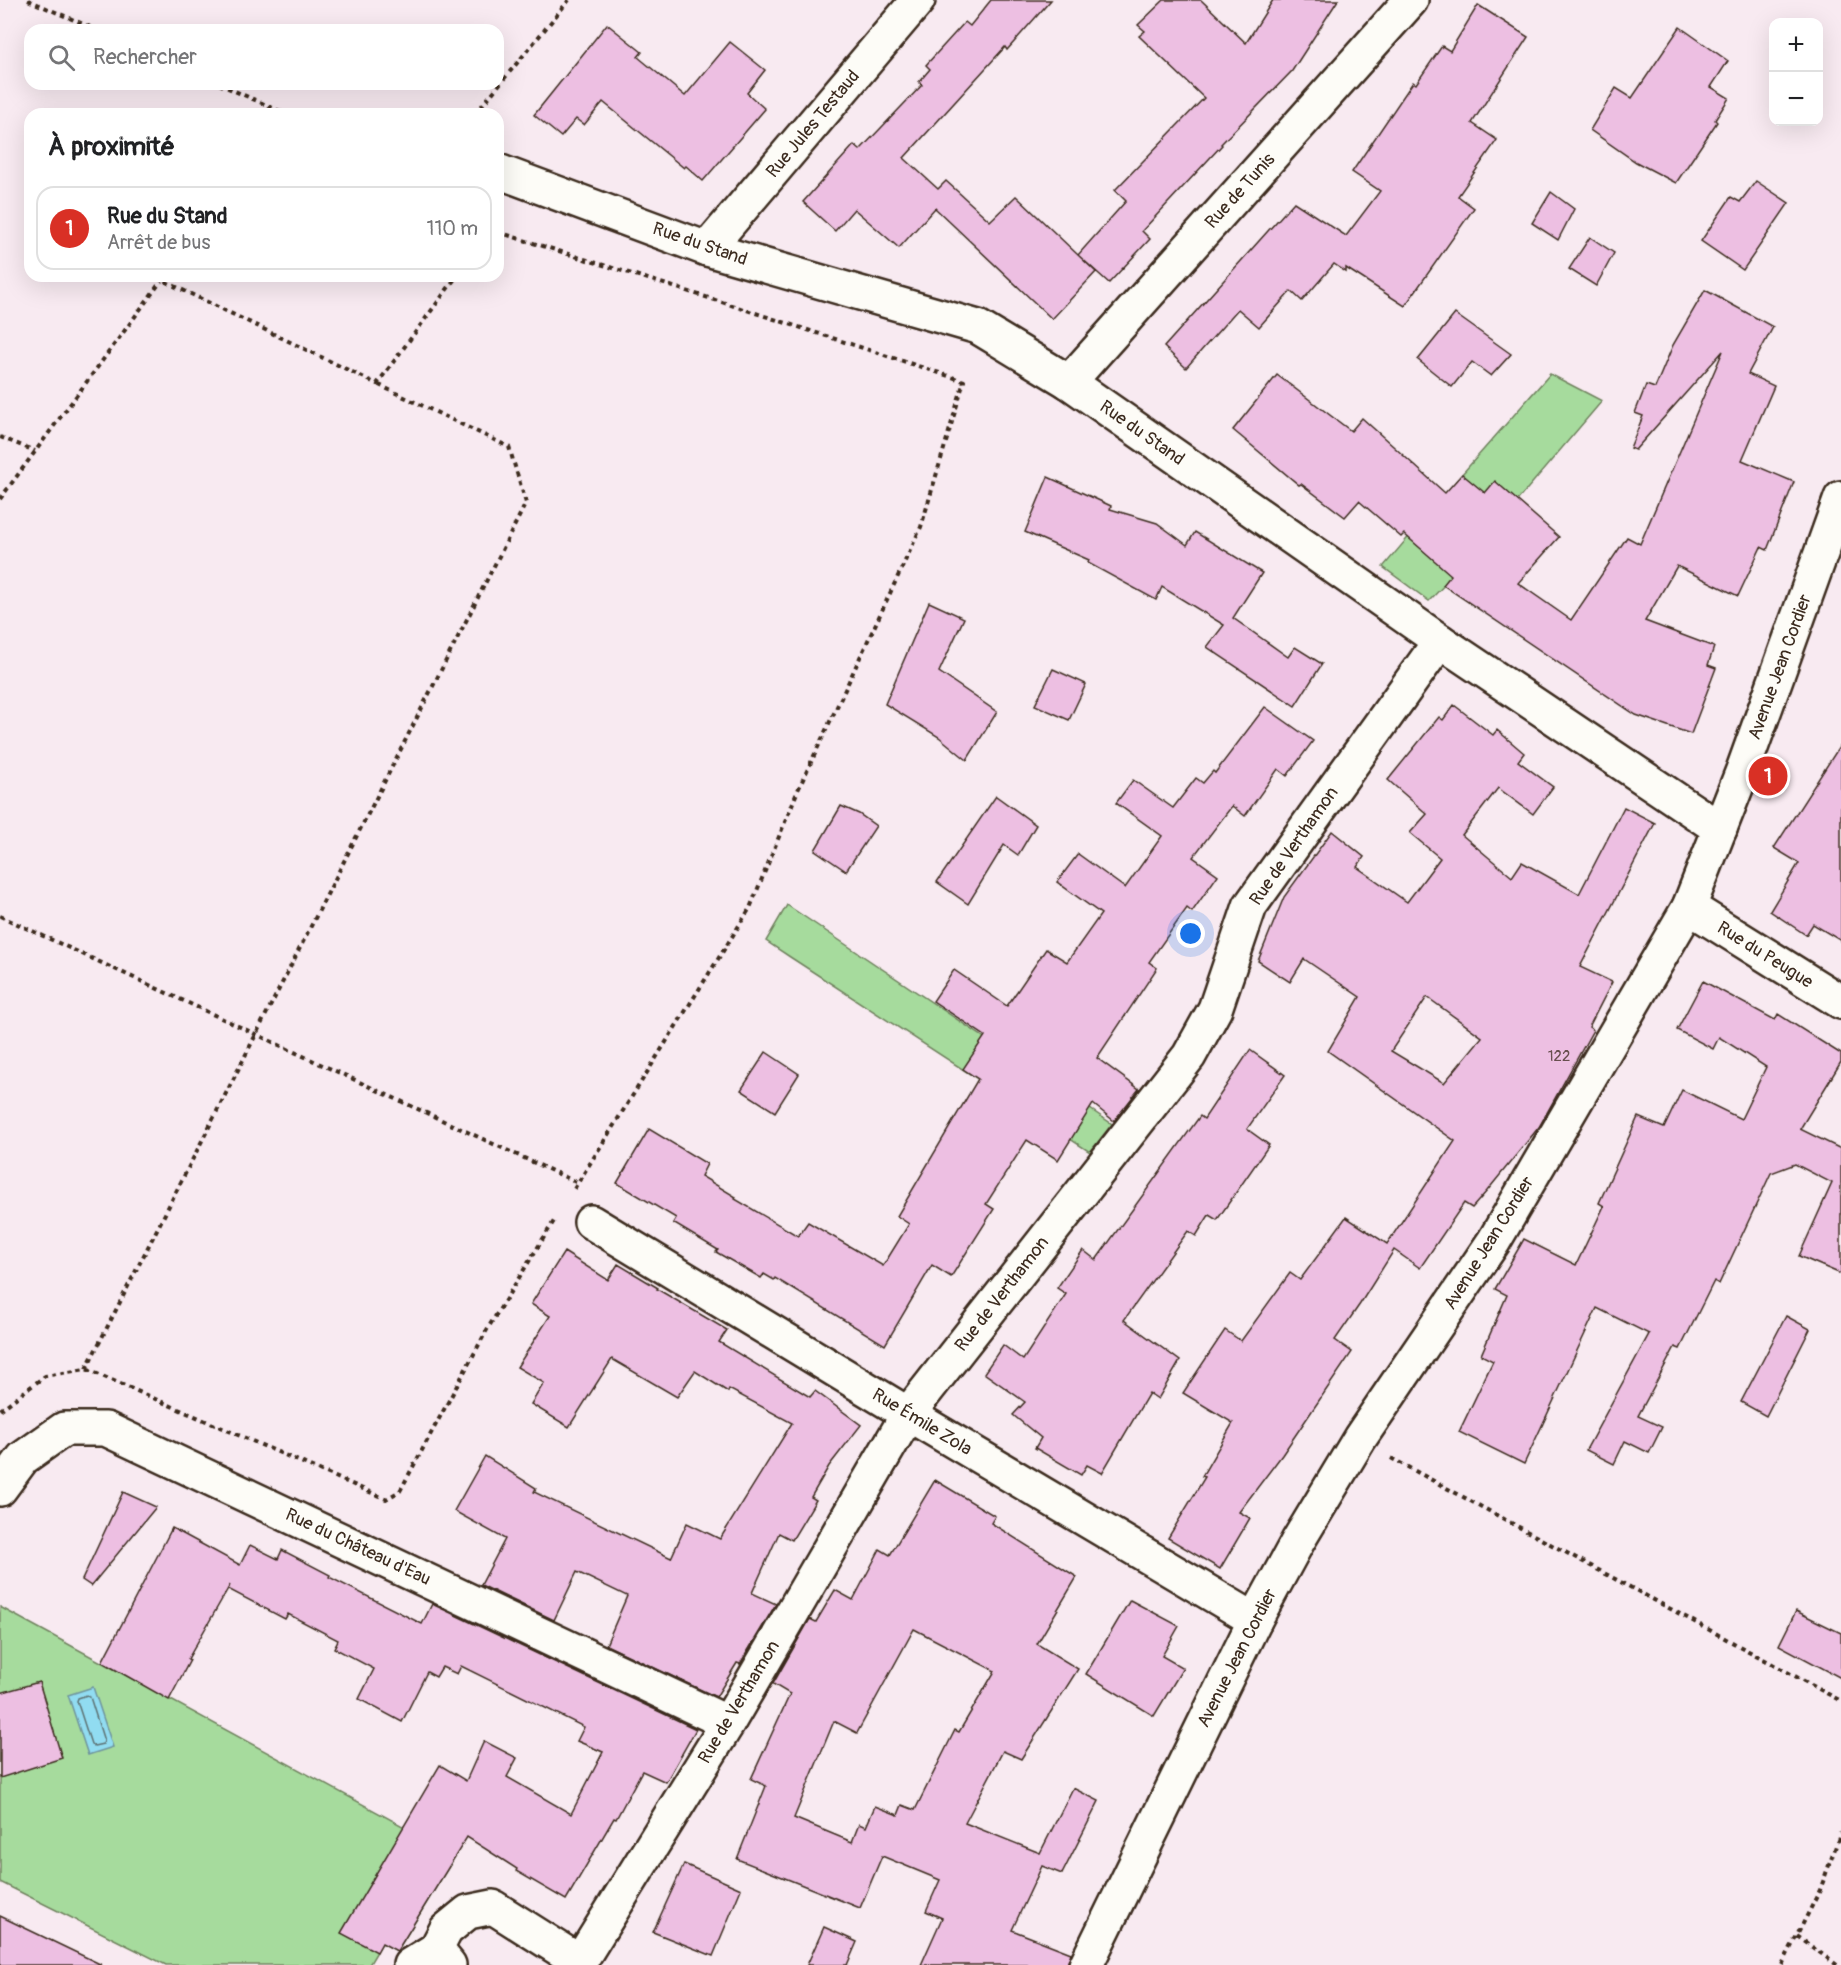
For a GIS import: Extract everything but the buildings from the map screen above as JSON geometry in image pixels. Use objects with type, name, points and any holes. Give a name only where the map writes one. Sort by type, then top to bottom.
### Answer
[{"type":"street","name":"Rue Jules Testaud","points":[[707,249],[918,0]]},
{"type":"street","name":"Rue de Tunis","points":[[1069,382],[1411,0]]},
{"type":"street","name":"Rue du Stand","points":[[504,173],[707,249],[978,327],[1069,382],[1440,641],[1720,829]]},
{"type":"street","name":"Avenue Jean Cordier","points":[[1086,1965],[1255,1620],[1298,1541],[1360,1438],[1494,1241],[1689,907],[1720,829],[1841,498]]},
{"type":"street","name":"Rue de Verthamon","points":[[579,1964],[728,1723],[908,1414],[1189,1056],[1215,1009],[1250,906],[1440,641]]},
{"type":"street","name":"Rue du Peugue","points":[[1689,907],[1841,1002]]},
{"type":"street","name":"Rue Émile Zola","points":[[591,1222],[1255,1620]]},
{"type":"street","name":"Rue du Château d'Eau","points":[[0,1489],[23,1458],[64,1430],[106,1429],[728,1723]]},
{"type":"street","points":[[432,1960],[446,1930],[468,1912],[493,1907],[579,1964]]},
{"type":"path","points":[[28,0],[82,24]]},
{"type":"path","points":[[504,79],[569,0]]},
{"type":"path","points":[[232,90],[270,108]]},
{"type":"path","points":[[480,108],[495,90]]},
{"type":"path","points":[[504,234],[964,381],[921,527],[798,790],[750,908],[572,1193]]},
{"type":"path","points":[[0,499],[160,282]]},
{"type":"path","points":[[86,1369],[526,503],[508,447],[171,282]]},
{"type":"path","points":[[377,384],[453,282]]},
{"type":"path","points":[[0,437],[35,451]]},
{"type":"path","points":[[0,916],[578,1183]]},
{"type":"path","points":[[0,1410],[45,1376],[86,1369],[386,1499],[400,1491],[488,1328],[560,1212]]},
{"type":"path","points":[[1360,1438],[1387,1456],[1841,1701]]},
{"type":"path","points":[[1782,1965],[1820,1890],[1841,1832]]},
{"type":"path","points":[[1797,1936],[1837,1965]]},
{"type":"green space","points":[[1550,374],[1602,401],[1429,601],[1383,567]]},
{"type":"green space","points":[[787,905],[1112,1124],[1090,1152],[766,941]]},
{"type":"green space","points":[[0,1607],[456,1855],[397,1951],[382,1943],[369,1965],[166,1965],[0,1882]]},
{"type":"water","points":[[93,1687],[113,1747],[88,1755],[68,1695]]},
{"type":"place","name":"Rue du Stand","points":[[1768,776]]}]
